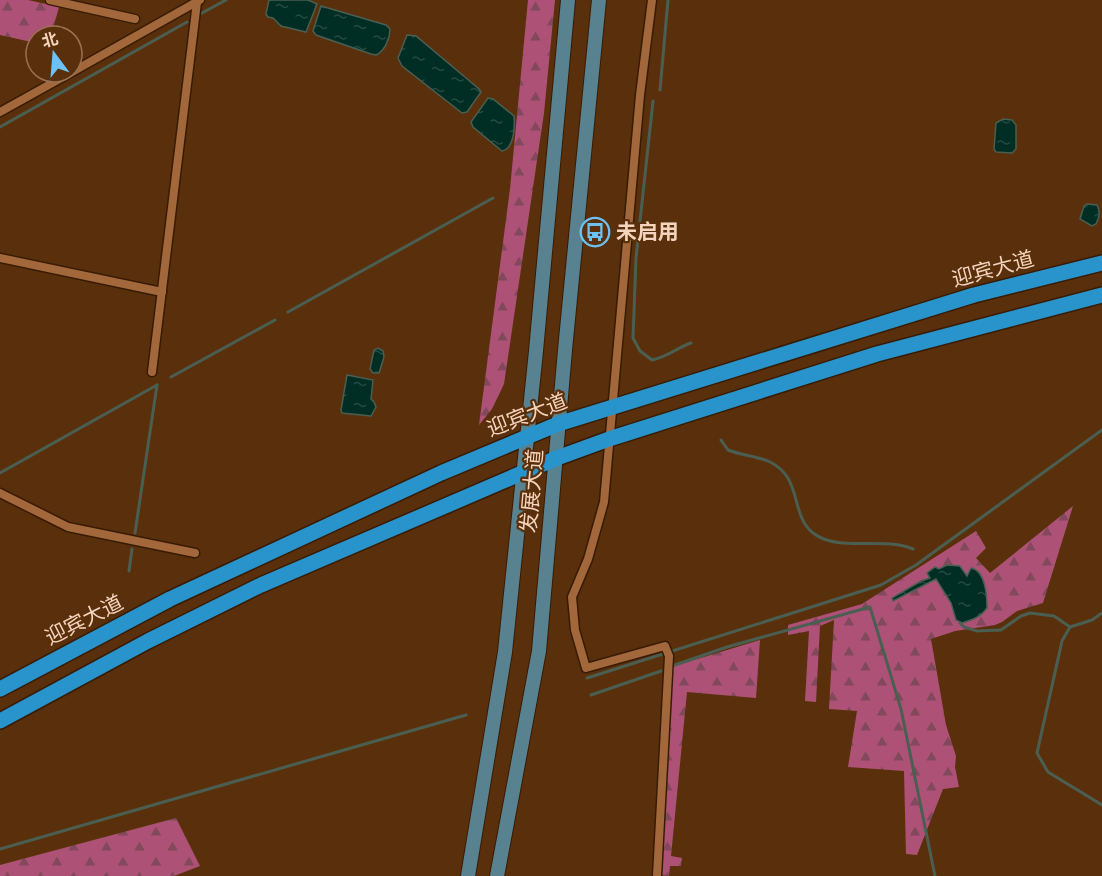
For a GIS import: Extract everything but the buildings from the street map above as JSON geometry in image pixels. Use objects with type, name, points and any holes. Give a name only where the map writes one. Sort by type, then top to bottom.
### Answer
[{"type":"highway","name":"迎宾大道","points":[[0,689],[170,599],[526,436],[612,406],[974,295],[1102,264]]},
{"type":"highway","points":[[0,721],[148,641],[261,585],[556,458],[877,354],[1102,295]]},
{"type":"main road","name":"发展大道","points":[[468,876],[501,683],[524,471],[568,0]]},
{"type":"main road","name":"发展大道","points":[[497,876],[539,651],[558,424],[599,0]]},
{"type":"street","points":[[50,0],[135,19]]},
{"type":"street","points":[[652,0],[640,95],[604,502],[588,559],[572,597],[574,630],[586,668],[665,646],[668,653],[657,876]]},
{"type":"street","points":[[84,65],[199,1]]},
{"type":"street","points":[[152,372],[199,1]]},
{"type":"street","points":[[0,112],[50,84]]},
{"type":"street","points":[[0,258],[162,292]]},
{"type":"street","points":[[0,493],[68,527],[195,553]]},
{"type":"green space","points":[[0,0],[28,0],[59,7],[54,24],[24,24],[24,40],[0,35]]},
{"type":"green space","points":[[528,0],[555,0],[544,113],[504,384],[492,409],[479,425],[510,189]]},
{"type":"green space","points":[[1073,506],[1043,603],[1017,611],[995,625],[955,631],[931,639],[946,725],[956,756],[955,767],[959,787],[943,789],[917,855],[906,854],[904,771],[848,767],[857,711],[829,709],[834,620],[820,626],[816,702],[805,701],[809,631],[788,635],[788,625],[862,604],[976,531],[986,548],[976,558],[990,573]]},
{"type":"green space","points":[[760,640],[756,698],[687,692],[671,856],[682,858],[681,866],[670,866],[669,876],[661,875],[671,667]]},
{"type":"green space","points":[[176,818],[200,866],[174,876],[0,876],[0,865]]},
{"type":"water","points":[[269,0],[308,0],[317,4],[306,32],[281,26],[273,18],[268,17],[266,14]]},
{"type":"water","points":[[321,6],[386,25],[390,33],[384,47],[376,55],[316,35],[313,31]]},
{"type":"water","points":[[407,35],[416,36],[479,89],[481,92],[467,112],[462,113],[402,66],[398,58]]},
{"type":"water","points":[[488,98],[493,99],[514,116],[511,142],[502,151],[473,127],[471,122]]},
{"type":"water","points":[[1003,119],[1012,120],[1016,125],[1016,149],[1012,153],[996,152],[994,149],[996,123]]},
{"type":"water","points":[[1097,205],[1099,210],[1096,224],[1092,226],[1080,219],[1084,206]]},
{"type":"water","points":[[378,348],[383,351],[384,357],[379,373],[373,373],[370,369],[374,350]]},
{"type":"water","points":[[347,375],[373,380],[371,399],[376,407],[371,416],[342,413]]},
{"type":"water","points":[[947,565],[960,566],[967,576],[971,568],[979,573],[986,590],[987,608],[979,616],[962,623],[956,620],[951,603],[936,579],[893,601],[892,598],[930,578],[927,573],[935,567],[939,569]]},
{"type":"waterway","points":[[202,13],[226,0]]},
{"type":"waterway","points":[[660,90],[668,0]]},
{"type":"waterway","points":[[0,127],[187,22]]},
{"type":"waterway","points":[[653,101],[636,258],[633,338],[640,351],[652,360],[691,343]]},
{"type":"waterway","points":[[288,312],[493,198]]},
{"type":"waterway","points":[[171,377],[275,320]]},
{"type":"waterway","points":[[0,473],[157,385]]},
{"type":"waterway","points":[[135,533],[157,385]]},
{"type":"waterway","points":[[587,678],[881,585],[916,565],[1102,430]]},
{"type":"waterway","points":[[721,440],[728,450],[768,461],[787,476],[801,516],[813,533],[835,542],[901,545],[913,549]]},
{"type":"waterway","points":[[129,571],[132,549]]},
{"type":"waterway","points":[[675,665],[727,647],[870,607],[901,709],[935,876]]},
{"type":"waterway","points":[[960,623],[964,627],[977,631],[1001,630],[1021,616],[1030,613],[1054,616],[1070,627],[1092,620],[1102,613]]},
{"type":"waterway","points":[[1070,627],[1062,641],[1037,753],[1048,772],[1102,805]]},
{"type":"waterway","points":[[591,695],[661,671]]},
{"type":"waterway","points":[[0,849],[466,715]]},
{"type":"place","name":"未启用","points":[[595,232]]}]
